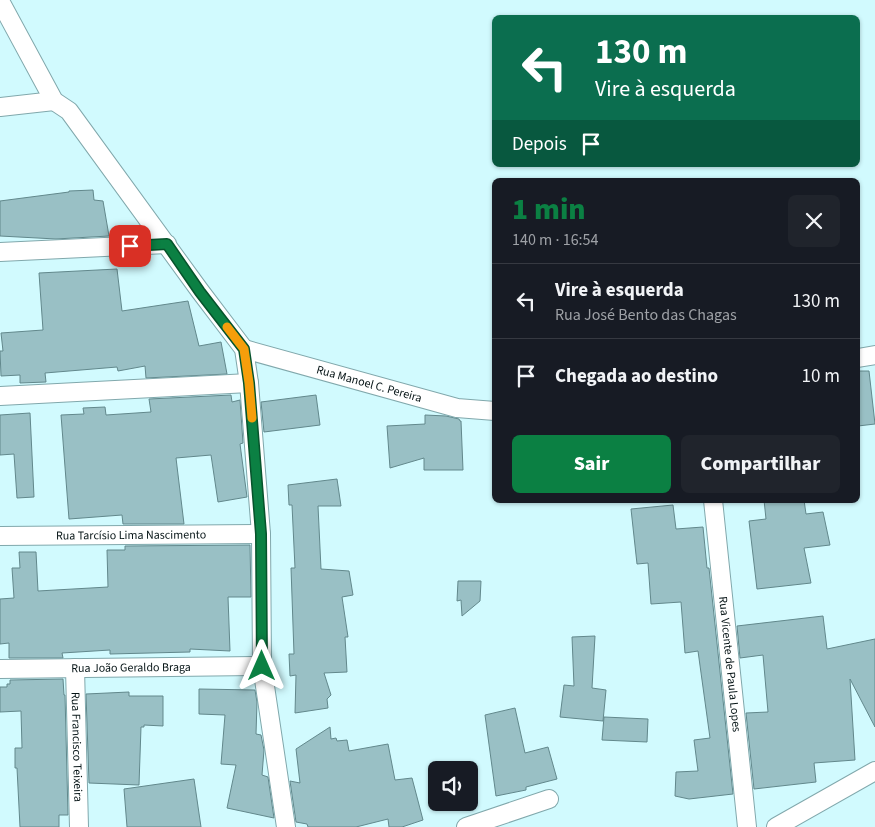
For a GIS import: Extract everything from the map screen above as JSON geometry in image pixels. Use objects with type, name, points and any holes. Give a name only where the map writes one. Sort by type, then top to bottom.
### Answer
[{"type":"street","points":[[0,1],[54,101],[69,111],[200,292],[244,349],[249,383],[261,534],[262,666],[286,827]]},
{"type":"street","points":[[0,107],[54,101]]},
{"type":"street","points":[[0,252],[167,244]]},
{"type":"street","name":"Rua Manoel C. Pereira","points":[[244,349],[457,408],[492,411]]},
{"type":"street","points":[[860,358],[875,355]]},
{"type":"street","points":[[0,396],[249,383]]},
{"type":"street","name":"Rua Vicente de Paula Lopes","points":[[713,503],[747,827]]},
{"type":"street","name":"Rua Tarcísio Lima Nascimento","points":[[0,536],[261,534]]},
{"type":"street","name":"Rua João Geraldo Braga","points":[[0,669],[262,666]]},
{"type":"street","name":"Rua Francisco Teixeira","points":[[75,668],[79,827]]},
{"type":"street","points":[[776,827],[875,771]]},
{"type":"street","points":[[467,827],[549,799]]},
{"type":"building","points":[[93,190],[94,200],[103,201],[109,236],[56,239],[0,236],[0,201],[69,191]]},
{"type":"building","points":[[117,269],[122,311],[188,301],[199,346],[221,342],[227,374],[146,378],[145,366],[118,371],[117,367],[45,373],[46,382],[20,383],[20,375],[1,376],[0,351],[3,351],[1,333],[43,330],[39,273]]},
{"type":"building","points":[[860,371],[869,371],[875,424],[860,426]]},
{"type":"building","points":[[231,395],[232,402],[240,400],[243,443],[240,444],[247,497],[218,502],[211,455],[176,458],[184,524],[123,524],[122,515],[69,519],[61,415],[84,414],[83,408],[105,407],[106,415],[151,412],[149,399]]},
{"type":"building","points":[[316,395],[320,425],[264,432],[261,402]]},
{"type":"building","points":[[30,413],[34,497],[17,498],[14,454],[0,455],[0,415]]},
{"type":"building","points":[[425,415],[446,416],[461,421],[463,470],[424,470],[424,458],[390,468],[387,426],[425,424]]},
{"type":"building","points":[[337,479],[341,506],[318,506],[321,569],[349,571],[353,595],[342,597],[348,637],[345,637],[347,672],[324,673],[331,695],[327,699],[328,708],[295,713],[296,675],[290,676],[289,654],[294,654],[291,568],[295,568],[292,505],[289,505],[288,485]]},
{"type":"building","points":[[764,503],[804,503],[806,514],[823,512],[830,545],[804,548],[811,583],[757,589],[749,521],[766,519]]},
{"type":"building","points":[[673,505],[676,529],[703,527],[733,794],[689,799],[675,796],[676,772],[698,771],[694,740],[710,738],[698,651],[685,653],[681,602],[651,604],[648,563],[637,564],[631,509]]},
{"type":"building","points":[[250,545],[251,597],[228,597],[230,651],[190,649],[190,652],[110,654],[110,650],[62,653],[63,658],[9,658],[9,643],[0,644],[0,599],[14,598],[12,568],[20,568],[19,552],[36,552],[38,591],[108,587],[107,550],[125,550],[125,546]]},
{"type":"building","points":[[458,581],[481,581],[480,601],[462,616],[461,600],[457,601]]},
{"type":"building","points":[[823,616],[827,649],[875,639],[875,727],[850,679],[855,760],[814,763],[816,782],[754,789],[746,713],[768,712],[763,655],[740,658],[737,626]]},
{"type":"building","points":[[595,636],[592,688],[606,690],[603,721],[560,717],[564,685],[574,686],[572,637]]},
{"type":"building","points":[[63,679],[68,815],[59,815],[59,827],[20,827],[15,748],[22,748],[21,711],[0,712],[0,687],[7,687],[7,684],[10,684],[10,680]]},
{"type":"building","points":[[199,689],[255,690],[257,702],[256,734],[261,735],[264,750],[262,775],[268,777],[274,818],[227,808],[236,765],[221,764],[225,715],[199,714]]},
{"type":"building","points":[[129,692],[129,696],[163,696],[163,726],[144,725],[144,727],[141,727],[139,785],[89,783],[86,694]]},
{"type":"building","points":[[515,708],[525,753],[548,747],[557,779],[526,787],[526,790],[496,796],[485,715]]},
{"type":"building","points":[[604,717],[648,719],[647,742],[602,740]]},
{"type":"building","points":[[330,727],[331,739],[336,738],[337,741],[347,740],[349,751],[388,744],[395,780],[412,778],[423,820],[402,827],[389,827],[388,819],[356,827],[308,827],[307,824],[296,822],[290,781],[300,783],[296,749]]},
{"type":"building","points":[[194,779],[201,827],[127,827],[124,789]]},
{"type":"slow traffic","points":[[227,327],[244,349],[252,418]]},
{"type":"route","points":[[130,246],[167,244],[200,292],[244,349],[249,383],[261,534],[262,666]]}]
